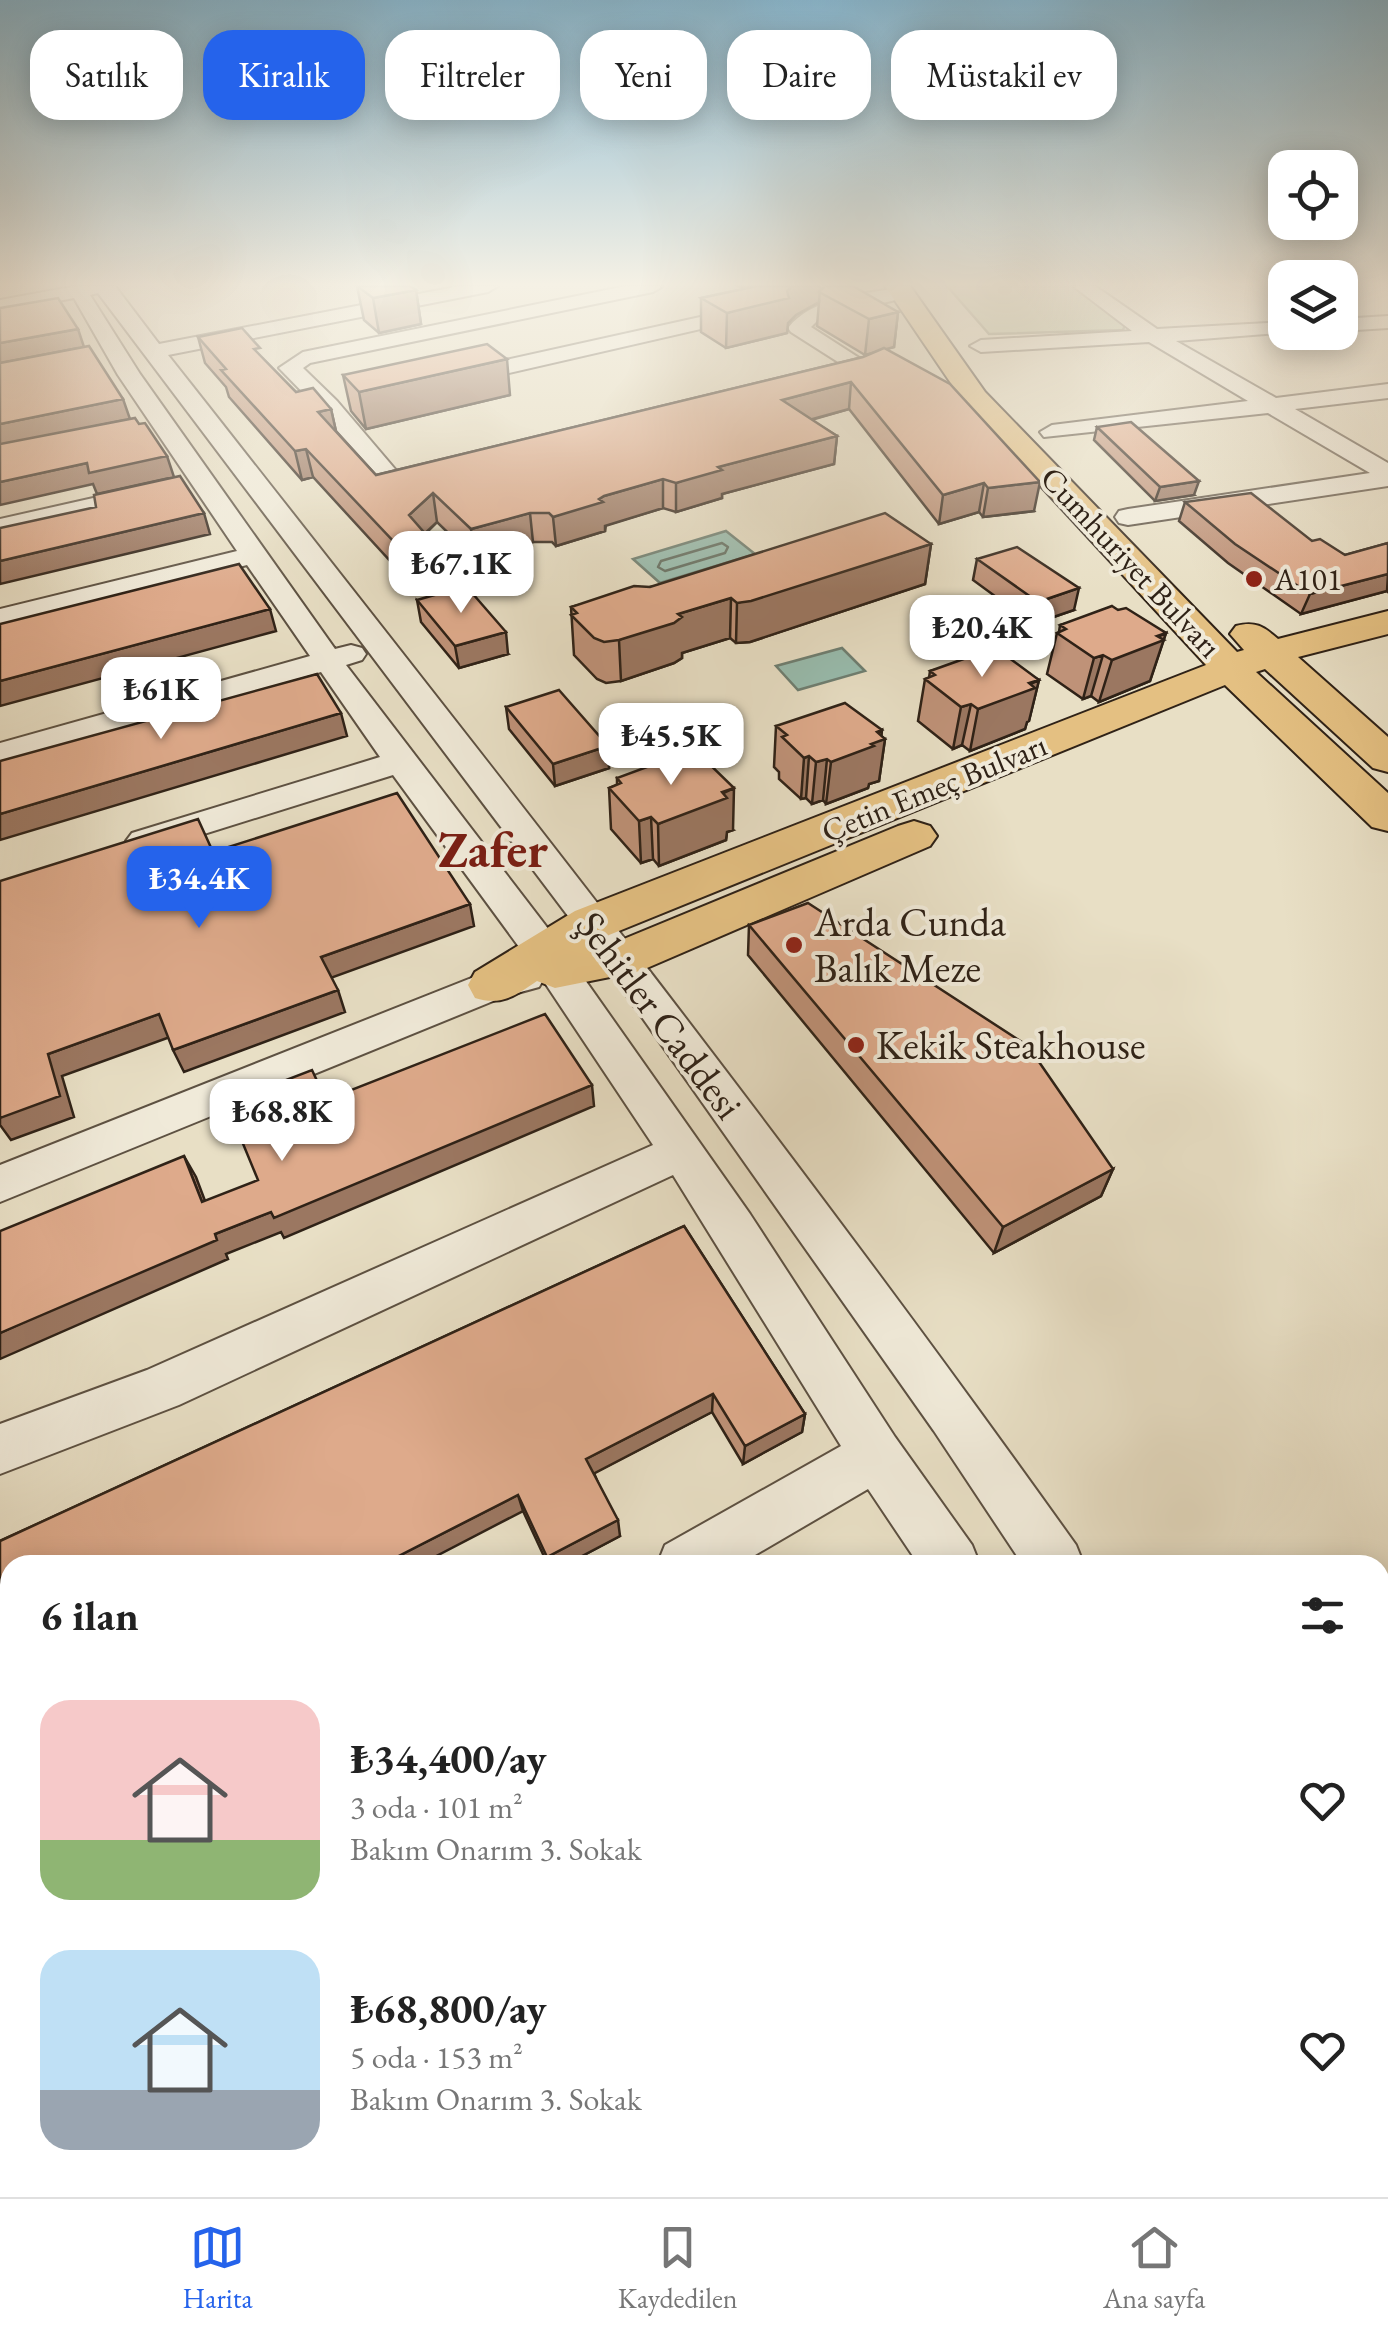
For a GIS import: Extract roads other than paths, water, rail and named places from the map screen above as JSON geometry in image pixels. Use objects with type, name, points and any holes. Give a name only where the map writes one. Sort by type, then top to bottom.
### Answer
[{"type":"main road","name":"Cumhuriyet Bulvarı","points":[[970,389],[1262,674],[1388,817]]},
{"type":"main road","name":"Cumhuriyet Bulvarı","points":[[1028,404],[1179,568]]},
{"type":"main road","name":"Cumhuriyet Bulvarı","points":[[1222,608],[1262,674],[1388,758]]},
{"type":"main road","name":"Çetin Emeç Bulvarı","points":[[492,985],[550,962],[592,923],[1262,674],[1388,622]]},
{"type":"main road","name":"Çetin Emeç Bulvarı","points":[[1262,674],[1388,655]]},
{"type":"main road","points":[[550,962],[622,958],[1262,674]]},
{"type":"street","name":"Şehitler Caddesi","points":[[136,389],[153,425],[202,482],[400,762],[550,962],[734,1228],[876,1455],[945,1555]]},
{"type":"street","name":"Şehitler Caddesi","points":[[152,389],[383,645],[622,958],[952,1414],[1049,1555]]},
{"type":"street","points":[[318,389],[339,404],[393,483],[421,482],[458,473]]},
{"type":"street","points":[[1242,389],[1388,476]]},
{"type":"street","points":[[1052,432],[1388,391]]},
{"type":"street","points":[[1128,516],[1388,476]]},
{"type":"street","points":[[0,527],[202,482]]},
{"type":"street","points":[[0,618],[253,555]]},
{"type":"street","points":[[0,753],[383,645]]},
{"type":"street","points":[[114,850],[400,762]]},
{"type":"street","points":[[0,1184],[492,985]]},
{"type":"street","points":[[0,1449],[161,1388],[680,1152]]},
{"type":"street","points":[[702,1555],[876,1455]]},
{"type":"water","points":[[726,531],[755,554],[660,583],[633,559]]},
{"type":"water","points":[[842,648],[865,671],[798,690],[776,666]]},
{"type":"place","name":"A101","points":[[1254,579]]},
{"type":"place","name":"Arda Cunda Balık Meze","points":[[794,945]]},
{"type":"place","name":"Kekik Steakhouse","points":[[856,1045]]},
{"type":"district","name":"Zafer","points":[[493,849]]}]
